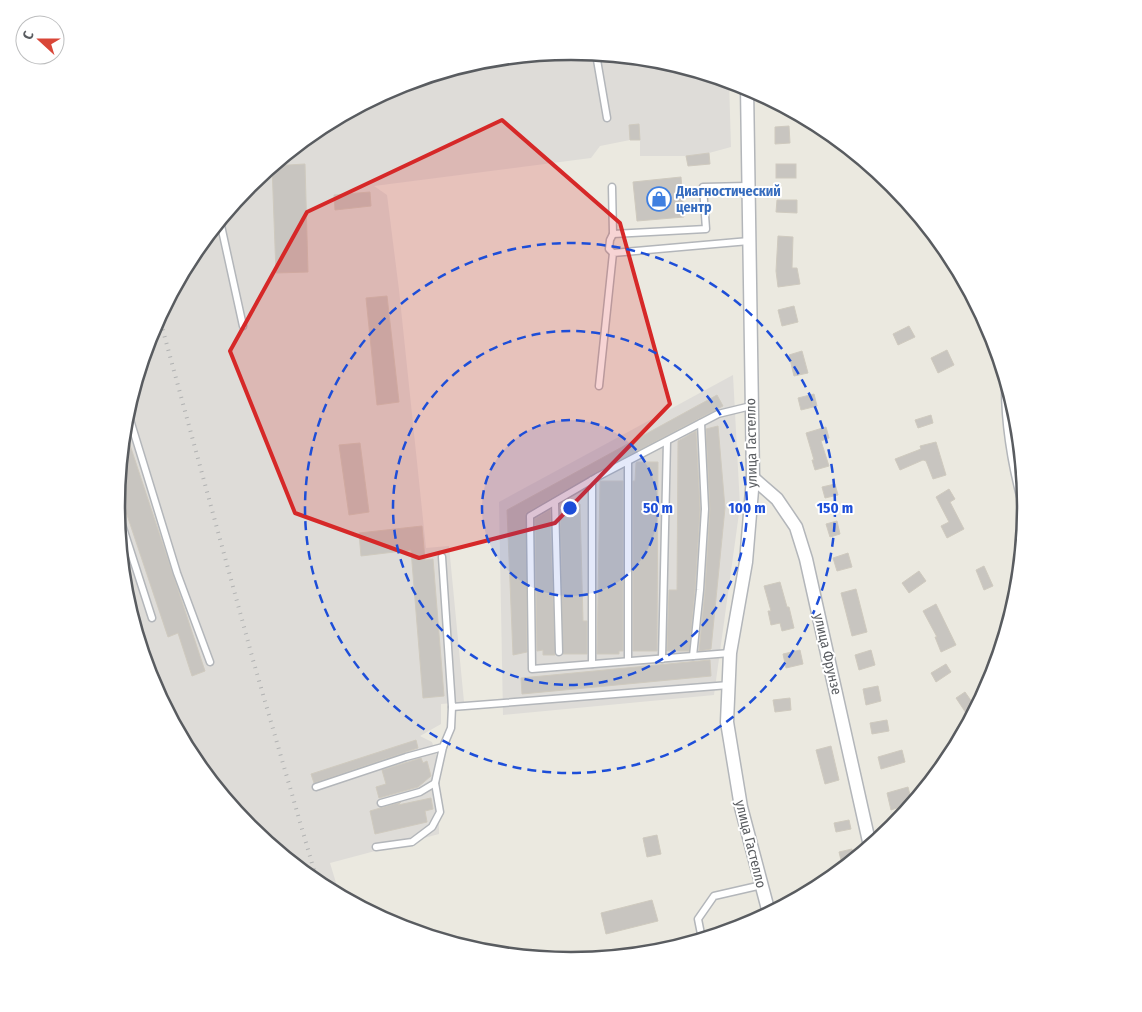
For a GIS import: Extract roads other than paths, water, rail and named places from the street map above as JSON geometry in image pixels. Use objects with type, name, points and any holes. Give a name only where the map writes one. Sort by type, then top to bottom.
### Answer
[{"type":"street","name":"улица Гастелло","points":[[747,96],[753,478],[746,562],[730,654],[727,722],[741,807],[767,906]]},
{"type":"street","points":[[1010,434],[1013,451]]},
{"type":"street","name":"улица Фрунзе","points":[[753,478],[777,499],[796,527],[808,568],[868,838]]},
{"type":"lane","points":[[597,61],[607,118]]},
{"type":"lane","points":[[613,234],[706,229],[703,187],[748,186]]},
{"type":"lane","points":[[599,386],[613,253],[609,249],[613,234],[612,187]]},
{"type":"lane","points":[[222,229],[243,326]]},
{"type":"lane","points":[[613,253],[749,241]]},
{"type":"lane","points":[[730,654],[532,669],[530,516],[592,480],[718,414],[751,406]]},
{"type":"lane","points":[[693,656],[700,590],[705,509],[701,423]]},
{"type":"lane","points":[[133,428],[178,573],[210,662]]},
{"type":"lane","points":[[662,659],[666,441]]},
{"type":"lane","points":[[628,462],[628,662]]},
{"type":"lane","points":[[592,480],[592,664]]},
{"type":"lane","points":[[555,502],[559,652]]},
{"type":"lane","points":[[126,538],[152,618]]},
{"type":"lane","points":[[376,847],[412,842],[432,827],[440,812],[435,783],[442,747],[451,728],[452,707],[442,557]]},
{"type":"lane","points":[[452,707],[730,685]]},
{"type":"lane","points":[[316,787],[442,747]]},
{"type":"lane","points":[[381,803],[420,792],[435,783]]},
{"type":"lane","points":[[701,932],[698,919],[714,896],[762,885]]},
{"type":"railway","points":[[162,328],[253,660],[314,871]]},
{"type":"place","name":"Диагностический центр","points":[[659,199]]}]
